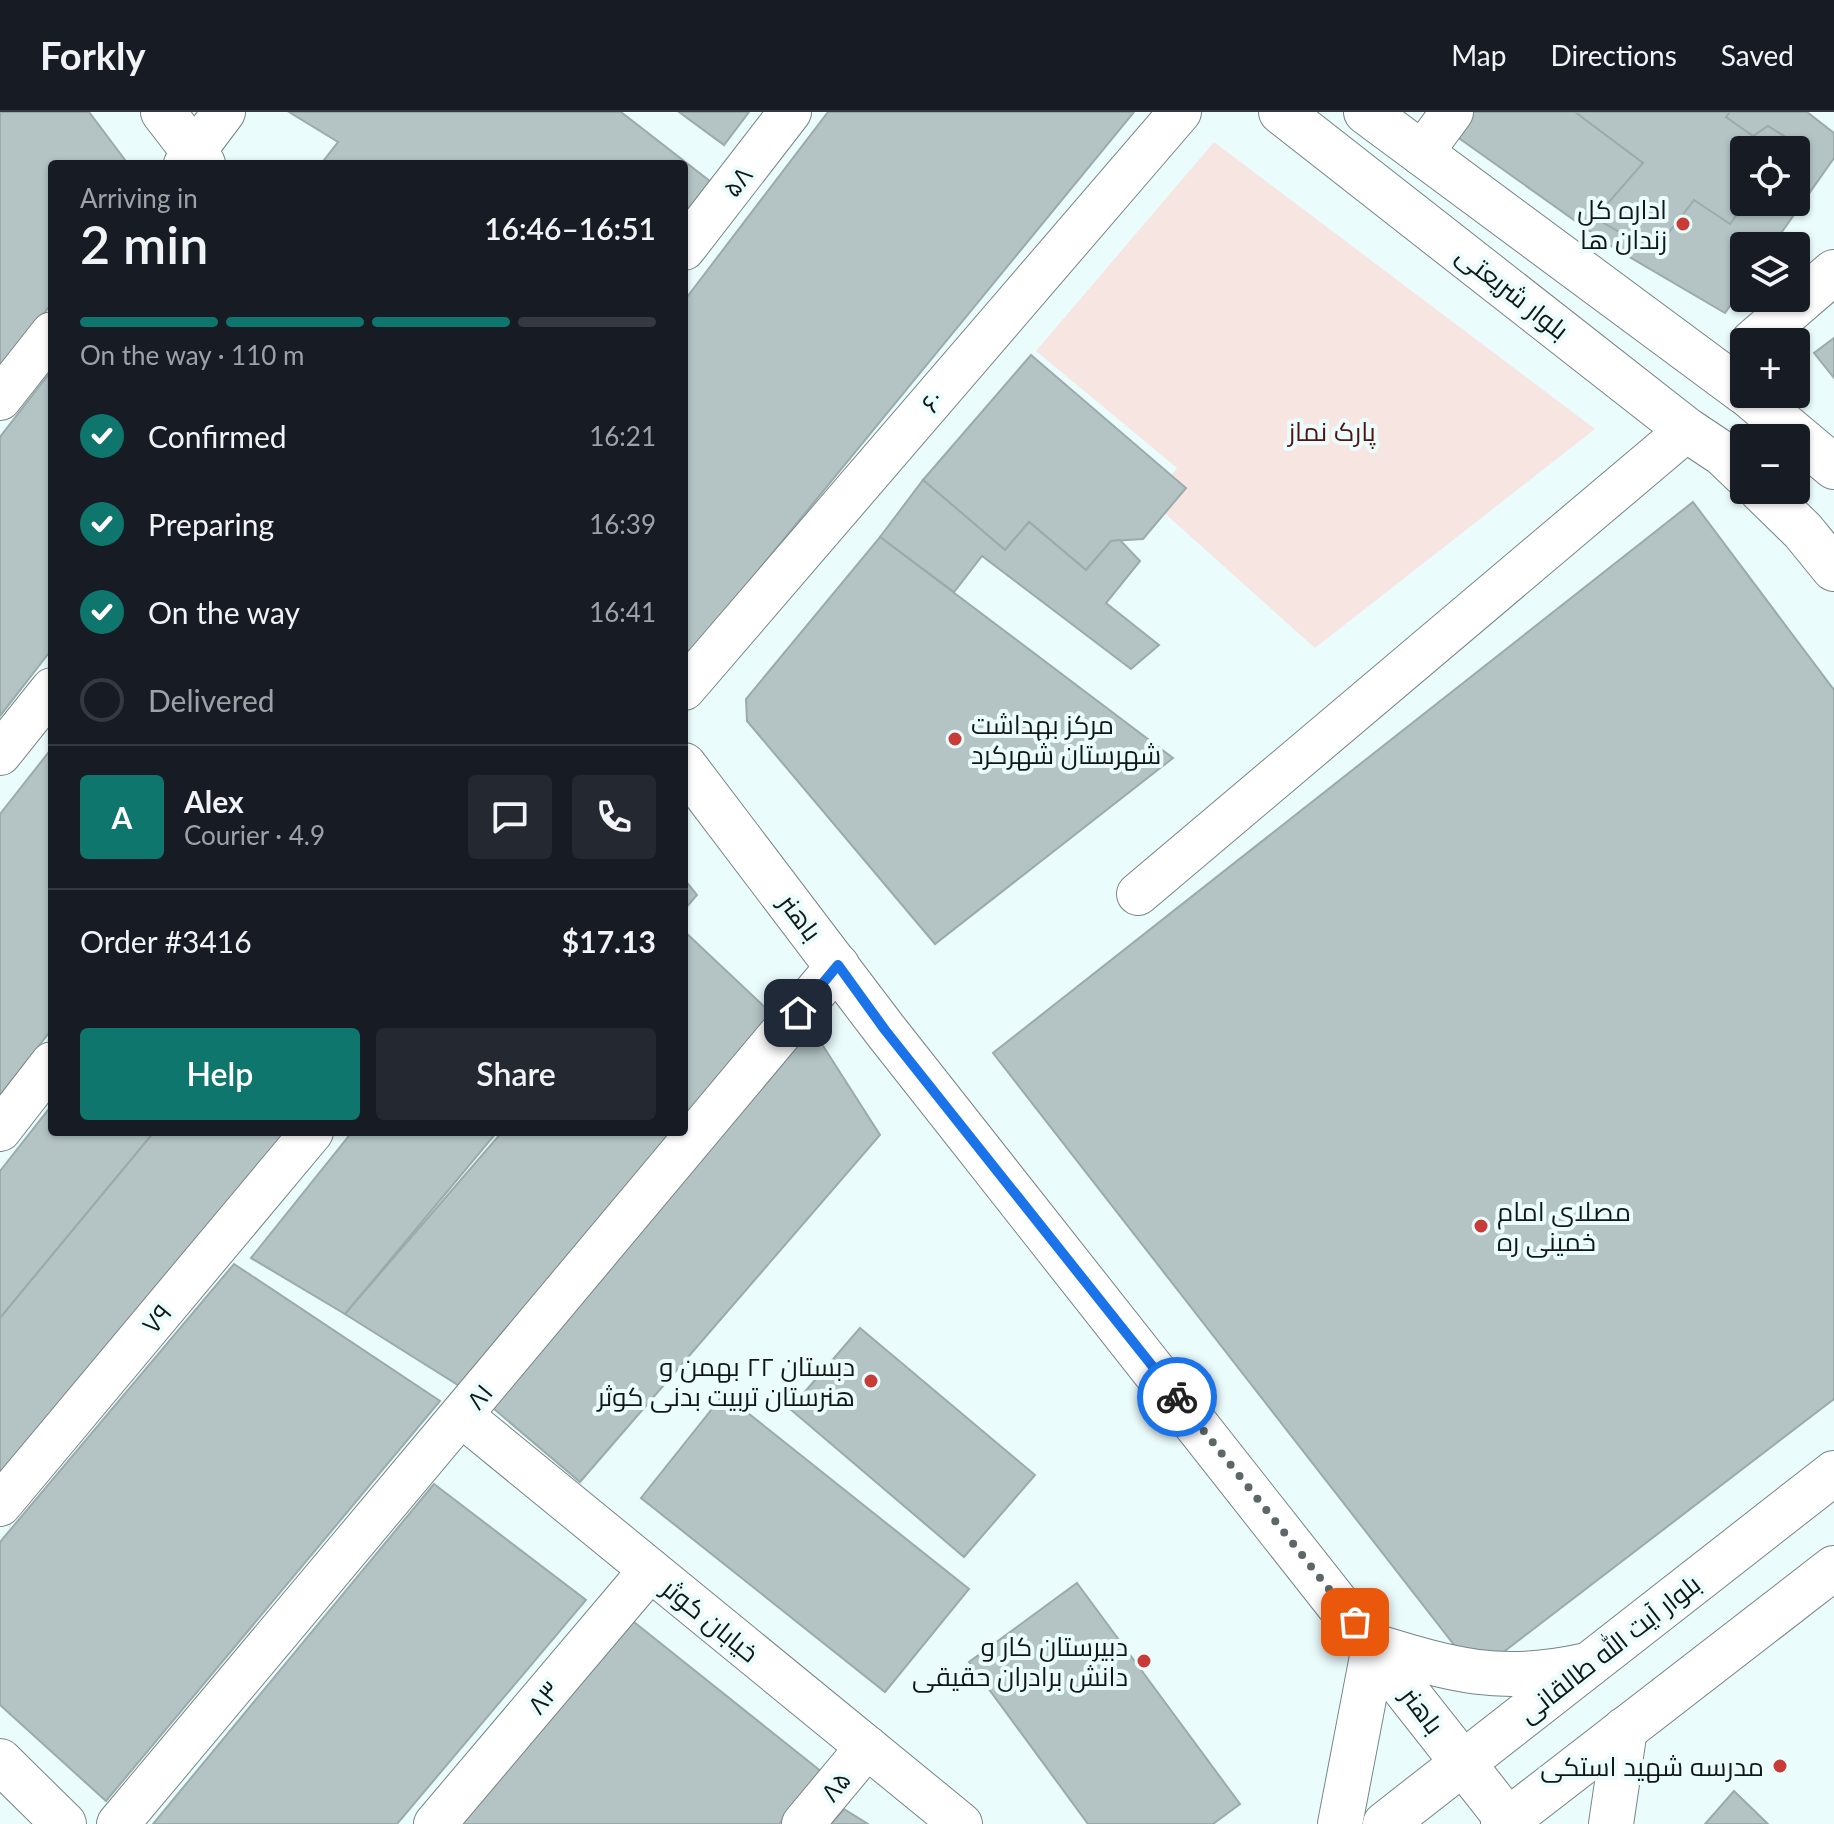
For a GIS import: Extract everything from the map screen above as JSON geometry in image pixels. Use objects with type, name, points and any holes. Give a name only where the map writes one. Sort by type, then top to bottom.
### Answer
[{"type":"main road","points":[[163,112],[194,160]]},
{"type":"main road","name":"بلوار شریعتی","points":[[1281,112],[1730,461]]},
{"type":"main road","points":[[1366,112],[1730,371]]},
{"type":"main road","points":[[1769,328],[1834,272]]},
{"type":"main road","points":[[1687,430],[1730,385]]},
{"type":"main road","points":[[1771,408],[1834,467]]},
{"type":"main road","points":[[1775,504],[1803,531],[1834,569]]},
{"type":"main road","name":"باهنر","points":[[688,770],[885,1030],[1374,1646],[1508,1823]]},
{"type":"main road","name":"بلوار آیت الله طالقانی","points":[[1385,1824],[1834,1473]]},
{"type":"main road","points":[[1508,1823],[1834,1568]]},
{"type":"main road","points":[[1340,1824],[1374,1646],[1447,1669],[1479,1674],[1544,1674],[1587,1665]]},
{"type":"main road","points":[[1611,1824],[1625,1729]]},
{"type":"main road","points":[[0,1761],[64,1824]]},
{"type":"main road","points":[[0,1791],[3,1799],[27,1824]]},
{"type":"street","points":[[194,160],[224,112]]},
{"type":"street","name":"۵۸","points":[[688,244],[790,112]]},
{"type":"street","name":"۶۰","points":[[688,684],[1180,112]]},
{"type":"street","points":[[1421,154],[1452,112]]},
{"type":"street","points":[[0,399],[48,338]]},
{"type":"street","points":[[1138,894],[1687,430]]},
{"type":"street","points":[[0,754],[48,694]]},
{"type":"street","name":"۸۱","points":[[118,1824],[838,965]]},
{"type":"street","points":[[0,1130],[48,1068]]},
{"type":"street","name":"۷۹","points":[[0,1505],[309,1136]]},
{"type":"street","name":"خیابان کوثر","points":[[462,1416],[961,1824]]},
{"type":"street","name":"۸۳","points":[[435,1824],[650,1570]]},
{"type":"street","name":"۸۵","points":[[803,1824],[867,1747]]},
{"type":"green space","name":"پارک نماز","points":[[1214,142],[1595,429],[1315,648],[1151,501],[1177,468],[1036,351]]},
{"type":"building","points":[[0,112],[89,112],[125,160],[48,160],[48,308],[0,369]]},
{"type":"building","points":[[289,112],[621,112],[683,160],[324,160],[338,142]]},
{"type":"building","points":[[679,112],[749,112],[724,145]]},
{"type":"building","points":[[828,112],[1134,112],[688,656],[688,296]]},
{"type":"building","name":"اداره کل زندان ها","points":[[1465,112],[1807,112],[1834,133],[1834,158],[1810,192],[1810,136],[1730,136],[1730,216],[1793,216],[1782,232],[1730,232],[1730,306],[1725,313],[1609,245],[1449,131]]},
{"type":"building","points":[[1575,112],[1730,112],[1726,117],[1753,136],[1730,136],[1730,216],[1736,216],[1730,224],[1694,200],[1654,252],[1595,218],[1643,163]]},
{"type":"building","points":[[1768,126],[1784,136],[1753,136]]},
{"type":"building","points":[[688,164],[711,182],[688,216]]},
{"type":"building","points":[[1834,338],[1834,378],[1814,353]]},
{"type":"building","points":[[1031,355],[1186,488],[1143,539],[1111,541],[1086,570],[1029,522],[1005,550],[923,480]]},
{"type":"building","points":[[48,375],[48,654],[0,716],[0,437]]},
{"type":"building","points":[[923,480],[1005,550],[1029,522],[1086,570],[1111,541],[1120,540],[1140,561],[1106,603],[1159,645],[1131,669],[982,556],[954,592],[880,537]]},
{"type":"building","name":"مصلای امام خمینی ره","points":[[1693,502],[1834,690],[1834,1399],[1476,1673],[993,1053]]},
{"type":"building","name":"مرکز بهداشت شهرستان شهرکرد","points":[[880,537],[1173,758],[935,944],[747,721],[746,699]]},
{"type":"building","points":[[48,753],[48,1034],[0,1096],[0,814]]},
{"type":"building","points":[[688,884],[697,895],[688,905]]},
{"type":"building","points":[[688,935],[771,1013],[688,1113]]},
{"type":"building","points":[[811,1027],[880,1135],[580,1482],[487,1403]]},
{"type":"building","points":[[48,1110],[48,1136],[151,1136],[0,1318],[0,1171]]},
{"type":"building","points":[[151,1136],[287,1136],[0,1485],[0,1318]]},
{"type":"building","points":[[349,1136],[494,1136],[345,1314],[251,1258]]},
{"type":"building","points":[[499,1136],[669,1136],[461,1387],[345,1314]]},
{"type":"building","points":[[234,1264],[440,1401],[106,1801],[0,1705],[0,1542]]},
{"type":"building","points":[[860,1328],[1035,1475],[964,1557],[790,1409]]},
{"type":"building","points":[[724,1394],[969,1589],[885,1692],[641,1498]]},
{"type":"building","points":[[434,1484],[586,1600],[397,1824],[153,1824]]},
{"type":"building","points":[[1077,1583],[1240,1804],[1213,1824],[1088,1824],[969,1662]]},
{"type":"building","points":[[629,1618],[823,1773],[779,1824],[460,1824]]},
{"type":"building","points":[[1734,1791],[1768,1824],[1705,1824]]},
{"type":"building","points":[[844,1809],[868,1824],[831,1824]]},
{"type":"way so far","points":[[1177,1397],[1355,1622]]},
{"type":"place","name":"اداره کل زندان ها","points":[[1683,224]]},
{"type":"place","name":"مرکز بهداشت شهرستان شهرکرد","points":[[955,739]]},
{"type":"place","name":"مصلای امام خمینی ره","points":[[1481,1226]]},
{"type":"place","name":"دبستان ۲۲ بهمن و هنرستان تربیت بدنی کوثر","points":[[871,1381]]},
{"type":"place","name":"دبیرستان کار و دانش برادران حقیقی","points":[[1144,1661]]},
{"type":"place","name":"مدرسه شهید استکی","points":[[1780,1766]]},
{"type":"route","points":[[798,1013],[838,965],[885,1030],[1177,1397]]}]
